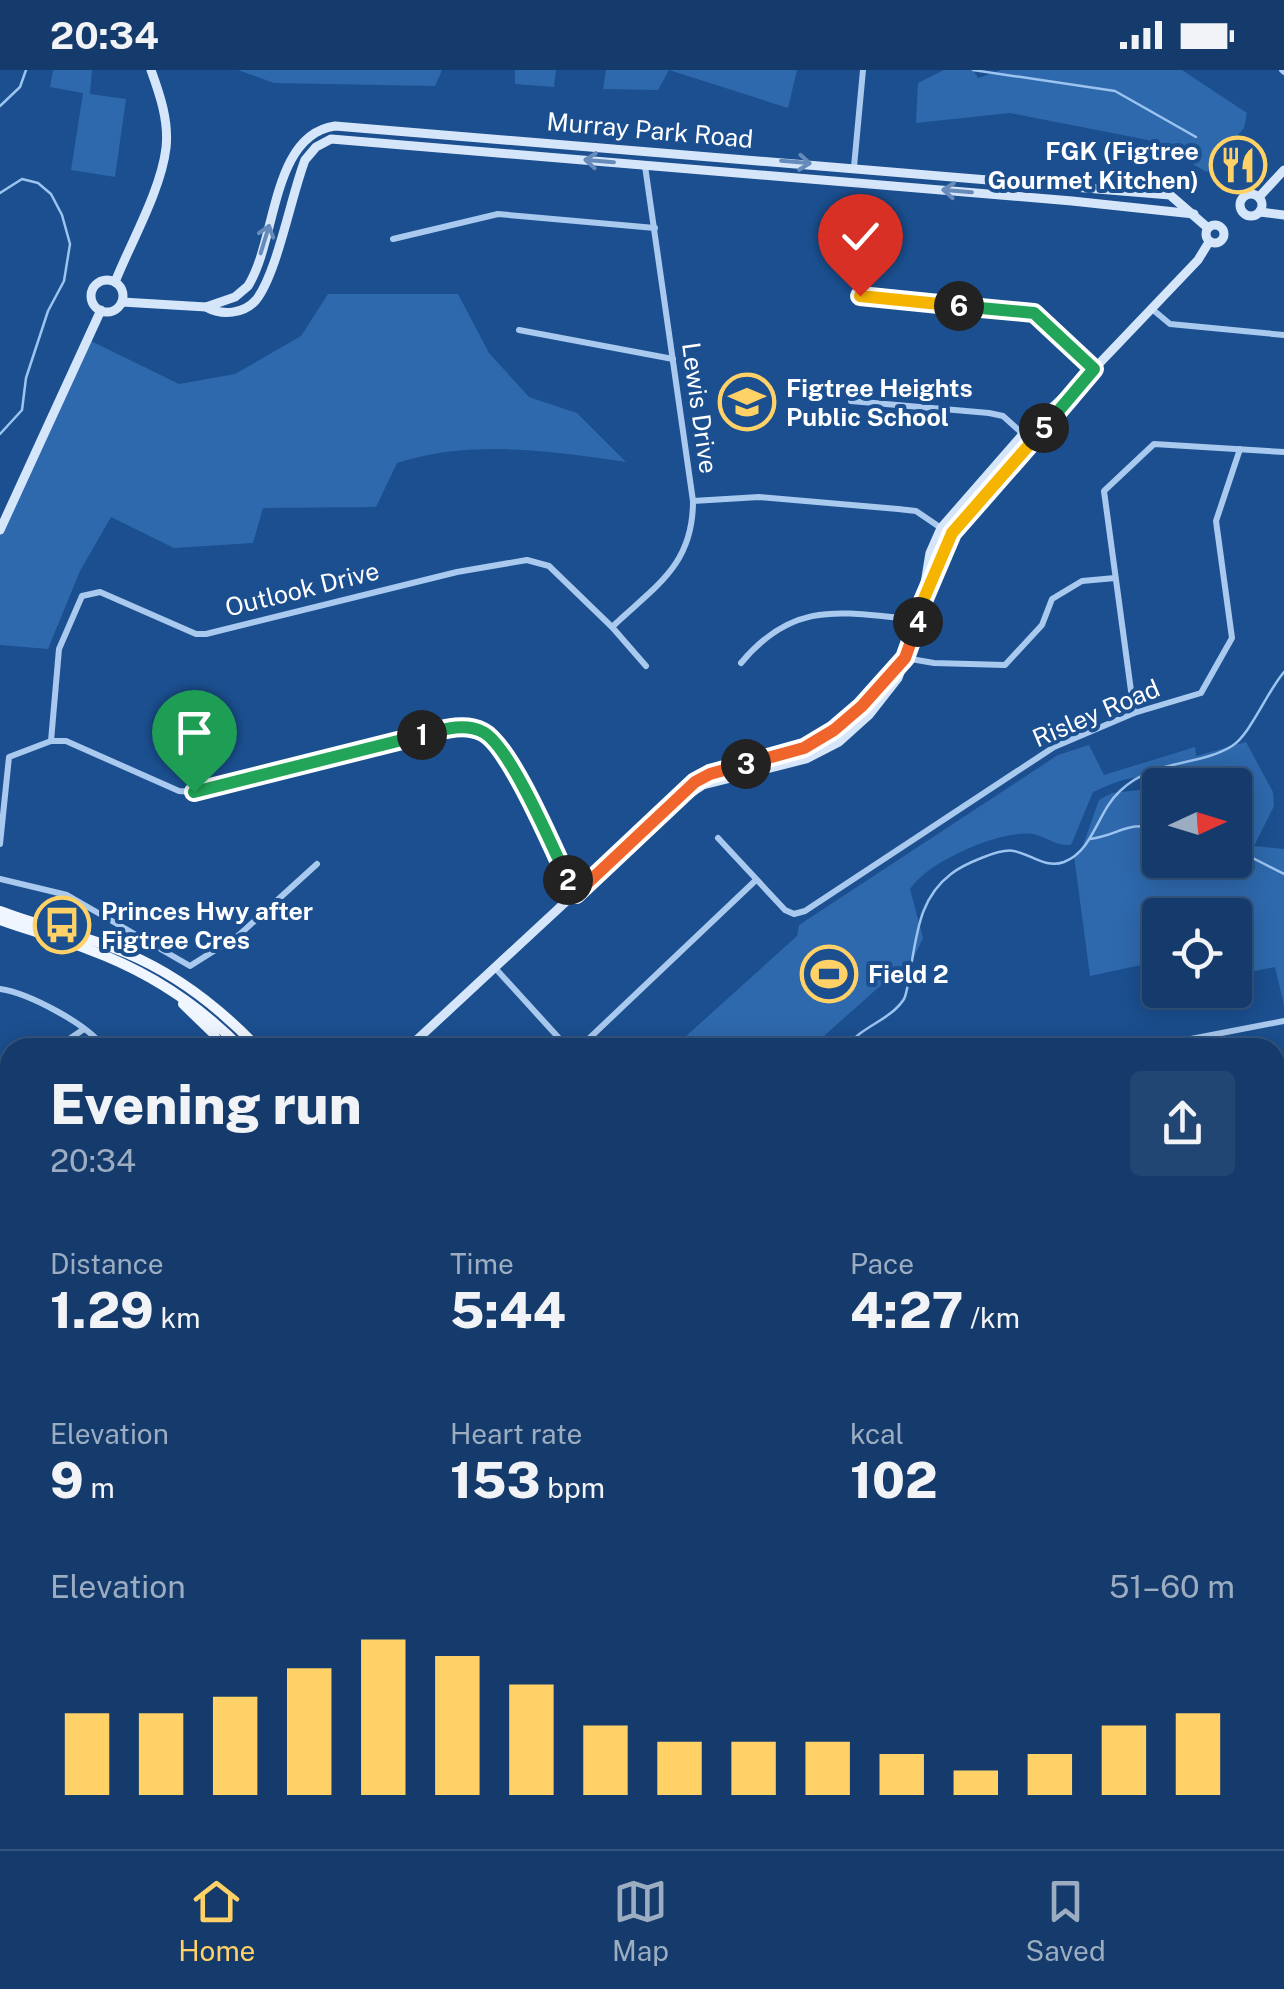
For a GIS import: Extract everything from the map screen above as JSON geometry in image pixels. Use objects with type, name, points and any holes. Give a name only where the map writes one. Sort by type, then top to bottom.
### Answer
[{"type":"main road","points":[[0,911],[114,948],[147,963],[208,1001],[246,1038]]},
{"type":"main road","points":[[0,920],[90,950],[153,981],[200,1008],[230,1038]]},
{"type":"main road","points":[[153,981],[215,1038]]},
{"type":"street","points":[[114,282],[161,171],[166,147],[164,112],[151,70]]},
{"type":"street","points":[[854,167],[863,70]]},
{"type":"street","points":[[122,302],[121,288],[114,282],[99,282],[92,291],[92,302],[101,310],[113,311],[122,302],[206,307],[235,297],[248,286],[293,154],[309,135],[326,127],[331,140],[316,147],[305,160],[259,295],[242,310],[214,311],[206,307]]},
{"type":"street","name":"Murray Park Road","points":[[326,127],[1170,194],[1208,228]]},
{"type":"street","name":"Murray Park Road","points":[[331,140],[1194,214]]},
{"type":"street","name":"Lewis Drive","points":[[612,628],[678,565],[693,525],[693,501],[645,165]]},
{"type":"street","points":[[1259,197],[1284,170]]},
{"type":"street","points":[[1072,201],[1074,186]]},
{"type":"street","points":[[1259,197],[1248,194],[1241,199],[1243,214],[1284,215]]},
{"type":"street","points":[[1259,197],[1260,212]]},
{"type":"street","points":[[393,239],[498,214],[655,228]]},
{"type":"street","points":[[1222,229],[1243,214]]},
{"type":"street","points":[[1209,242],[1208,228],[1216,225],[1222,229]]},
{"type":"street","points":[[420,1038],[674,804],[703,785],[806,759],[839,742],[868,715],[898,678],[919,620],[930,554],[942,528],[1024,434],[1092,371],[1198,260],[1209,242],[1222,239],[1222,229]]},
{"type":"street","points":[[860,296],[1029,312],[1092,371]]},
{"type":"street","points":[[1152,309],[1170,324],[1284,335]]},
{"type":"street","points":[[0,530],[101,310]]},
{"type":"street","points":[[518,330],[673,360]]},
{"type":"street","points":[[923,601],[952,533],[1092,371]]},
{"type":"street","points":[[851,401],[989,413],[1003,416],[1024,434]]},
{"type":"street","points":[[1134,714],[1104,490],[1154,444],[1284,452]]},
{"type":"street","name":"Risley Road","points":[[757,880],[785,910],[794,914],[805,911],[1054,747],[1134,714],[1201,693],[1232,638],[1216,521],[1240,450]]},
{"type":"street","points":[[693,501],[759,497],[898,509],[916,511],[942,528]]},
{"type":"street","name":"Outlook Drive","points":[[52,741],[59,649],[82,596],[90,592],[100,592],[196,634],[206,634],[457,572],[527,560],[549,566],[646,666]]},
{"type":"street","points":[[905,658],[934,663],[1005,664],[1042,625],[1052,599],[1082,581],[1114,578]]},
{"type":"street","points":[[740,662],[766,634],[823,612],[919,620]]},
{"type":"street","points":[[0,844],[9,757],[52,741],[66,741],[180,791],[194,792],[457,726],[483,732],[505,755],[576,894]]},
{"type":"street","points":[[590,1038],[757,880],[718,838]]},
{"type":"street","points":[[0,879],[67,895],[183,965],[192,966],[239,935],[317,864]]},
{"type":"street","points":[[496,969],[559,1038]]},
{"type":"street","points":[[0,989],[18,991],[96,1038]]},
{"type":"street","points":[[1196,1038],[1284,1021]]},
{"type":"street","points":[[71,1038],[84,1029]]},
{"type":"shaded area","points":[[53,70],[92,70],[90,94],[126,99],[115,177],[71,170],[83,93],[50,87]]},
{"type":"shaded area","points":[[238,70],[442,70],[435,86],[274,83]]},
{"type":"shaded area","points":[[515,70],[556,70],[554,87],[515,84]]},
{"type":"shaded area","points":[[606,70],[669,70],[658,90],[603,89]]},
{"type":"shaded area","points":[[669,70],[797,70],[788,108]]},
{"type":"shaded area","points":[[944,70],[973,70],[978,78],[1001,70],[1182,70],[1247,113],[1244,128],[1207,172],[1148,140],[1010,113],[916,123],[918,83]]},
{"type":"shaded area","points":[[328,294],[458,294],[489,353],[529,397],[577,413],[626,462],[511,449],[425,456],[397,463],[376,507],[263,508],[253,543],[174,548],[111,517],[80,571],[48,649],[0,645],[0,530],[87,339],[179,384],[235,374],[301,336]]},
{"type":"shaded area","points":[[1246,742],[1273,792],[1274,806],[1254,846],[1284,849],[1284,1005],[1275,967],[1252,972],[1252,898],[1142,898],[1142,965],[1090,976],[1074,856],[1082,848],[1099,800],[1112,793],[1142,790],[1142,878],[1252,878],[1255,869],[1252,861],[1252,768],[1142,768],[1142,778],[1119,781],[1093,792],[1071,845],[1033,834],[1002,837],[948,858],[919,879],[910,889],[923,938],[915,955],[825,1038],[684,1038],[797,936],[799,925],[1058,755],[1089,745],[1104,775],[1195,747],[1196,756]]},
{"type":"waterway","points":[[0,106],[20,87],[26,70]]},
{"type":"waterway","points":[[973,70],[1115,91],[1196,137]]},
{"type":"waterway","points":[[0,193],[22,179],[38,183],[51,194],[70,244],[64,281],[48,311],[26,378],[22,410],[0,434]]},
{"type":"waterway","points":[[856,1038],[904,999],[925,908],[951,874],[1000,852],[1020,853],[1051,864],[1074,856],[1089,840],[1112,800],[1133,780],[1219,753],[1239,740],[1284,672]]},
{"type":"waterway","points":[[1090,839],[1142,827]]},
{"type":"waterway","points":[[1252,858],[1284,874]]},
{"type":"place","name":"FGK (Figtree Gourmet Kitchen)","points":[[1238,165]]},
{"type":"place","name":"Figtree Heights Public School","points":[[747,402]]},
{"type":"place","name":"Princes Hwy after Figtree Cres","points":[[62,925]]},
{"type":"place","name":"Field 2","points":[[829,974]]},
{"type":"route","points":[[194,792],[457,726],[483,732],[505,755],[576,894],[702,777],[804,748],[834,730],[862,706],[905,658],[938,565],[952,533],[970,508],[1094,369],[1029,312],[860,296]]}]
